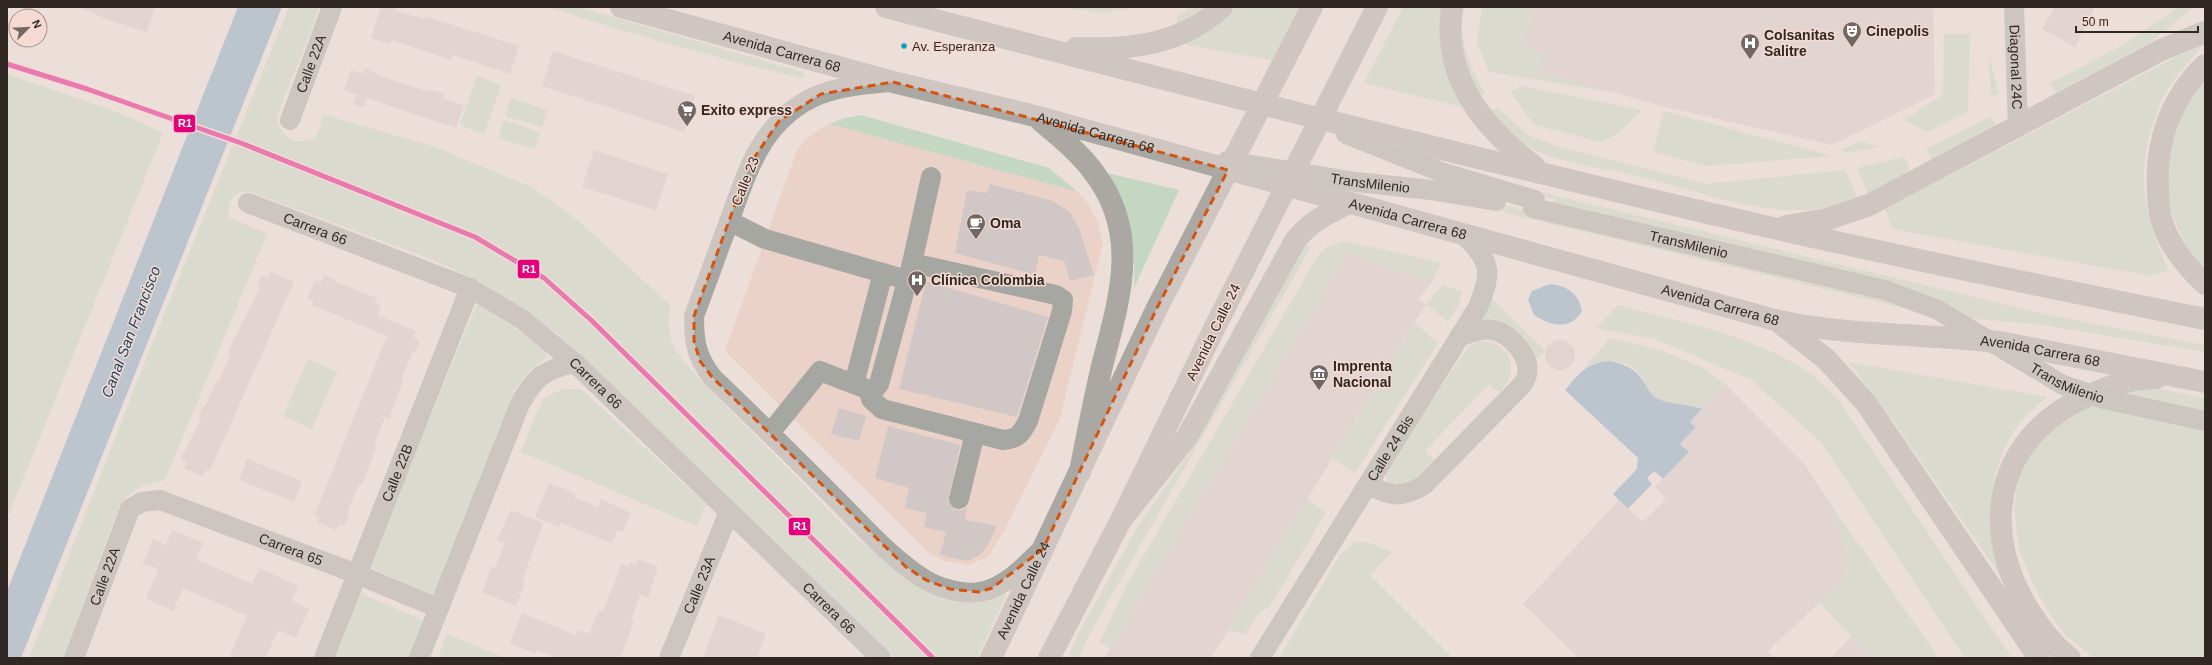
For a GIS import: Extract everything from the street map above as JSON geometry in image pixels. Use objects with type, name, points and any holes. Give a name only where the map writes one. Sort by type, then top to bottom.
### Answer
[{"type":"main road","name":"Avenida Carrera 68","points":[[621,7],[893,82],[1035,116],[1465,236],[1775,320],[1807,327],[1856,333],[1969,339],[2004,343],[2197,380]]},
{"type":"main road","points":[[886,7],[1161,79],[1773,228],[1962,270],[2205,319]]},
{"type":"main road","points":[[1040,47],[1100,49],[1147,45],[1191,30],[1222,7]]},
{"type":"main road","name":"Avenida Calle 24","points":[[990,658],[1157,308],[1312,7]]},
{"type":"main road","name":"Avenida Calle 24","points":[[1049,658],[1122,520],[1214,329],[1377,7]]},
{"type":"main road","points":[[1452,7],[1450,20],[1452,49],[1458,75],[1467,94],[1492,131],[1509,148],[1542,172]]},
{"type":"main road","points":[[2161,50],[2205,19]]},
{"type":"main road","points":[[1773,228],[1828,219],[1870,205],[2161,50],[2205,32]]},
{"type":"main road","points":[[2205,65],[2185,88],[2170,114],[2161,140],[2157,167],[2159,208],[2163,225],[2171,243],[2185,263],[2205,284]]},
{"type":"main road","points":[[1035,116],[1069,145],[1096,174],[1109,198],[1118,221],[1124,246],[1121,287],[1100,376],[1080,472]]},
{"type":"main road","points":[[1122,520],[1187,437],[1295,241],[1303,230],[1313,222],[1349,203]]},
{"type":"main road","points":[[1775,320],[1826,359],[1866,403],[2039,658]]},
{"type":"main road","points":[[2070,658],[2057,648],[2036,622],[2018,591],[2006,557],[2001,511],[2004,484],[2011,466],[2020,448],[2035,430],[2059,410],[2077,400],[2132,380],[2154,378],[2197,380]]},
{"type":"street","name":"Calle 22A","points":[[290,120],[332,7]]},
{"type":"street","name":"Diagonal 24C","points":[[2014,7],[2018,127]]},
{"type":"street","name":"TransMilenio","points":[[1161,79],[1371,143],[1449,174],[1534,204],[1885,290],[1938,310],[2063,385],[2110,401],[2205,421]]},
{"type":"street","name":"Calle 23","points":[[770,433],[712,376],[700,361],[694,341],[694,316],[750,164],[766,136],[779,121],[797,106],[821,94],[854,86],[893,82]]},
{"type":"street","name":"TransMilenio","points":[[1146,147],[1356,182],[1534,204],[1906,282],[1952,302],[2061,371],[2115,388],[2205,409]]},
{"type":"street","points":[[931,177],[909,271],[878,384],[875,389],[861,387],[820,370],[770,433],[878,541],[906,567],[926,580],[950,589],[980,592],[992,588],[1004,581],[1043,549]]},
{"type":"street","name":"Carrera 66","points":[[248,203],[470,288],[523,320],[575,363],[881,658]]},
{"type":"street","points":[[729,221],[765,239],[883,273],[909,271],[1056,295],[1063,300],[1062,311],[1028,422],[1020,436],[1013,440],[1003,440],[882,409],[861,387]]},
{"type":"street","name":"Calle 24 Bis","points":[[1260,658],[1478,307],[1488,273],[1486,261],[1479,249],[1465,236]]},
{"type":"street","points":[[861,387],[883,273]]},
{"type":"street","name":"Calle 22B","points":[[324,658],[470,288]]},
{"type":"street","points":[[1368,485],[1381,492],[1403,495],[1424,485],[1522,385],[1527,374],[1527,364],[1513,341],[1493,330],[1483,330],[1459,337]]},
{"type":"street","points":[[419,658],[520,404],[530,386],[546,372],[560,366],[575,363]]},
{"type":"street","points":[[959,499],[975,433]]},
{"type":"street","name":"Carrera 65","points":[[142,502],[160,500],[357,574],[438,608]]},
{"type":"street","name":"Calle 22A","points":[[74,658],[130,509],[142,502]]},
{"type":"street","name":"Calle 23A","points":[[669,658],[729,512]]},
{"type":"highlighted area","points":[[893,82],[1228,170],[1157,308],[1043,549],[992,588],[979,592],[950,589],[926,580],[906,567],[712,377],[700,361],[694,341],[694,316],[750,164],[779,121],[821,94]]},
{"type":"shaded area","name":"Clínica Colombia","points":[[829,124],[1078,192],[1089,205],[1098,223],[1103,243],[1060,418],[1005,529],[988,557],[968,565],[945,561],[930,554],[725,351],[798,149],[807,138]]},
{"type":"green space","points":[[289,7],[320,7],[277,117],[285,135],[295,141],[308,140],[315,137],[321,125],[322,114],[432,146],[532,187],[580,222],[670,305],[669,326],[674,347],[691,370],[854,536],[927,593],[955,602],[979,603],[1007,594],[977,658],[895,658],[558,334],[479,281],[428,258],[248,191],[234,196],[229,207],[229,217],[267,234],[165,480],[142,486],[126,497],[114,520],[63,658],[29,658],[143,367]]},
{"type":"green space","points":[[548,7],[578,7],[803,72],[805,76],[801,78],[705,54]]},
{"type":"green space","points":[[1060,7],[1135,7],[1104,13]]},
{"type":"green space","points":[[1191,7],[1206,7],[1175,28],[1178,16]]},
{"type":"green space","points":[[1235,7],[1303,7],[1275,61],[1184,44],[1227,15]]},
{"type":"green space","points":[[1403,7],[1446,7],[1465,108],[1364,83]]},
{"type":"green space","points":[[1456,7],[1465,7],[1462,29],[1463,40],[1474,73],[1485,93],[1477,99],[1466,79]]},
{"type":"green space","points":[[1482,7],[1532,7],[1523,47],[1543,53],[1538,72],[1616,93],[1489,72],[1477,42]]},
{"type":"green space","points":[[2179,7],[2194,7],[2149,43],[2055,93],[2050,83],[2123,45]]},
{"type":"green space","points":[[1944,34],[1970,34],[1968,111],[1927,132],[1904,120],[1943,94]]},
{"type":"green space","points":[[2205,42],[2168,88],[2155,118],[2145,158],[2145,196],[2148,215],[2169,271],[2151,276],[1892,229],[1885,209]]},
{"type":"green space","points":[[1989,55],[1999,95],[1991,95]]},
{"type":"green space","points":[[7,74],[117,112],[163,133],[7,519]]},
{"type":"green space","points":[[477,76],[501,85],[484,134],[460,125]]},
{"type":"green space","points":[[2205,80],[2205,271],[2199,266],[2183,239],[2165,200],[2167,152],[2175,124],[2200,83]]},
{"type":"green space","points":[[1520,86],[1641,110],[1627,125],[1612,137],[1600,142],[1534,125],[1511,92]]},
{"type":"green space","points":[[511,98],[547,110],[542,127],[505,116]]},
{"type":"green space","points":[[1497,107],[1528,135],[1556,146],[1706,184],[1845,170],[1858,200],[1830,207],[1802,210],[1773,209],[1717,198],[1634,175],[1563,160],[1535,150],[1514,138],[1490,113]]},
{"type":"green space","points":[[1664,111],[1832,156],[1707,166],[1653,152]]},
{"type":"green space","points":[[861,115],[1049,168],[1078,192],[829,124],[845,118]]},
{"type":"green space","points":[[1991,116],[1997,128],[1933,161],[1927,149]]},
{"type":"green space","points":[[504,120],[540,132],[535,149],[498,138]]},
{"type":"green space","points":[[1861,141],[1878,147],[1849,153],[1841,150]]},
{"type":"green space","points":[[1901,157],[1905,158],[1909,166],[1906,174],[1869,196],[1857,168]]},
{"type":"green space","points":[[1107,173],[1179,190],[1134,288],[1134,255],[1130,228],[1121,202]]},
{"type":"green space","points":[[1508,184],[2043,314],[2205,345],[2205,352],[2042,325],[1945,316],[1895,306],[1506,213],[1502,210],[1501,204],[1551,217],[1555,199],[1507,187]]},
{"type":"green space","points":[[1345,241],[1442,263],[1431,283],[1347,254],[1110,649],[1100,642],[1126,586],[1319,254],[1327,247]]},
{"type":"green space","points":[[1312,245],[1085,642],[1079,658],[1068,658],[1076,638],[1139,524],[1193,448],[1300,248]]},
{"type":"green space","points":[[1443,285],[1462,292],[1459,304],[1448,322],[1426,304]]},
{"type":"green space","points":[[1491,298],[1545,351],[1534,360],[1479,320]]},
{"type":"green space","points":[[477,303],[544,347],[548,357],[528,372],[515,389],[434,595],[369,567]]},
{"type":"green space","points":[[1618,305],[1687,323],[1757,345],[1799,366],[1819,381],[1838,399],[2012,658],[1965,658],[1821,442],[1751,380],[1655,339],[1596,328]]},
{"type":"green space","points":[[1415,323],[1438,343],[1355,473],[1332,459]]},
{"type":"green space","points":[[1610,338],[1662,351],[1705,369],[1725,384],[1702,409],[1673,404],[1657,399],[1648,389],[1641,376],[1630,366],[1623,363],[1600,362],[1585,367]]},
{"type":"green space","points":[[1478,341],[1489,342],[1498,346],[1505,351],[1510,358],[1510,375],[1506,384],[1499,393],[1489,384],[1425,451],[1434,460],[1408,486],[1389,485],[1386,476],[1391,460],[1465,351],[1470,345]]},
{"type":"green space","points":[[308,359],[337,372],[312,429],[283,416]]},
{"type":"green space","points":[[1849,362],[2047,397],[2026,415],[2017,427],[2003,453],[1994,482],[1991,526],[1994,541],[2009,588],[1893,421]]},
{"type":"green space","points":[[2156,388],[2205,398],[2205,658],[2094,658],[2065,635],[2049,613],[2032,582],[2019,548],[2014,508],[2018,482],[2029,453],[2067,413],[2121,390]]},
{"type":"green space","points":[[562,389],[581,389],[706,504],[697,526],[521,452],[544,398]]},
{"type":"green space","points":[[1307,499],[1326,513],[1269,608],[1261,611],[1245,634],[1228,630]]},
{"type":"green space","points":[[1827,499],[1939,658],[1871,658],[1819,602],[1847,576],[1841,536]]},
{"type":"green space","points":[[1355,542],[1367,542],[1392,552],[1370,575],[1453,658],[1279,658],[1340,555]]},
{"type":"green space","points":[[360,593],[425,621],[410,658],[335,658]]},
{"type":"green space","points":[[447,634],[506,658],[438,658]]},
{"type":"water","name":"Canal San Francisco","points":[[238,7],[282,7],[21,658],[7,658],[7,591]]},
{"type":"water","points":[[1550,284],[1567,289],[1578,299],[1582,311],[1572,322],[1560,325],[1553,324],[1534,315],[1528,300],[1532,291]]},
{"type":"water","points":[[1610,361],[1626,366],[1635,371],[1651,394],[1656,398],[1666,402],[1702,409],[1690,422],[1696,427],[1680,444],[1689,452],[1663,479],[1654,471],[1647,478],[1652,484],[1628,509],[1613,494],[1637,469],[1638,458],[1565,390],[1584,370],[1595,364]]},
{"type":"building","points":[[80,7],[155,7],[147,32],[106,19]]},
{"type":"building","points":[[381,7],[395,7],[394,10],[424,19],[425,16],[519,46],[510,74],[453,55],[451,60],[391,40],[390,44],[371,38]]},
{"type":"building","points":[[1532,7],[1933,7],[1935,94],[1832,145],[1670,108],[1538,72],[1543,53],[1523,47]]},
{"type":"building","points":[[2054,7],[2095,7],[2075,47],[2042,29]]},
{"type":"building","points":[[553,51],[695,96],[684,132],[542,86]]},
{"type":"building","points":[[365,69],[377,73],[376,75],[413,87],[445,94],[443,98],[464,105],[456,128],[367,98],[364,107],[353,104],[357,95],[344,90],[351,70],[364,74]]},
{"type":"building","points":[[594,150],[668,174],[656,210],[582,187]]},
{"type":"building","points":[[990,184],[1053,201],[1070,212],[1079,228],[1094,275],[1070,281],[1064,261],[1039,255],[1035,275],[955,253],[967,190],[987,193]]},
{"type":"building","name":"Imprenta Nacional","points":[[1347,253],[1431,283],[1418,299],[1426,304],[1211,658],[1104,658]]},
{"type":"building","points":[[271,272],[294,282],[210,471],[206,470],[203,476],[184,468],[187,462],[181,459],[201,419],[199,418],[203,406],[205,407],[216,382],[218,383],[231,354],[228,353],[260,288],[257,287],[262,275],[268,278]]},
{"type":"building","points":[[324,275],[336,280],[335,282],[377,298],[375,303],[381,306],[377,315],[416,331],[413,337],[420,340],[415,352],[413,351],[401,380],[403,381],[389,419],[385,417],[376,440],[374,447],[376,448],[362,485],[359,484],[347,513],[349,514],[344,526],[339,524],[336,530],[317,522],[320,516],[315,514],[387,336],[312,305],[314,302],[307,299],[315,280],[321,282]]},
{"type":"building","points":[[926,281],[1048,317],[1017,417],[899,389]]},
{"type":"building","points":[[1560,340],[1571,344],[1575,355],[1571,366],[1560,370],[1549,366],[1545,355],[1549,344]]},
{"type":"building","points":[[1725,384],[1806,466],[1827,499],[1841,536],[1847,576],[1768,651],[1775,658],[1579,658],[1523,604],[1619,500],[1643,522],[1666,499],[1655,487],[1689,452],[1680,444],[1696,427],[1690,422]]},
{"type":"building","points":[[839,408],[866,416],[859,441],[831,434]]},
{"type":"building","points":[[888,426],[960,445],[948,502],[956,510],[963,510],[967,507],[965,520],[996,526],[990,542],[980,555],[967,561],[940,555],[946,532],[924,527],[927,513],[905,508],[909,488],[875,478]]},
{"type":"building","points":[[247,459],[302,481],[294,502],[239,480]]},
{"type":"building","points":[[549,483],[575,493],[574,497],[598,507],[601,499],[631,513],[623,532],[617,530],[612,543],[561,523],[559,527],[535,517]]},
{"type":"building","points":[[511,510],[543,523],[522,581],[525,582],[516,606],[482,592],[492,566],[495,568],[505,543],[497,540]]},
{"type":"building","points":[[172,530],[203,543],[196,559],[252,584],[259,568],[298,586],[292,601],[309,609],[296,638],[278,630],[266,658],[229,658],[247,616],[183,588],[173,611],[146,599],[158,569],[143,563],[153,539],[166,545]]},
{"type":"building","points":[[639,559],[658,567],[648,598],[640,595],[631,620],[634,622],[620,658],[556,658],[537,650],[535,654],[510,643],[522,613],[576,635],[578,630],[589,634],[599,610],[603,611],[622,564],[629,567],[630,563],[636,565]]},
{"type":"building","points":[[719,615],[766,634],[757,658],[703,658]]},
{"type":"building","points":[[1851,637],[1871,658],[1831,658]]},
{"type":"transit line","name":"R1","points":[[7,64],[87,89],[241,143],[475,237],[544,278],[591,320],[933,658]]},
{"type":"place","name":"Av. Esperanza","points":[[904,46]]},
{"type":"place","name":"Cinepolis","points":[[1852,48]]},
{"type":"place","name":"Colsanitas Salitre","points":[[1750,60]]},
{"type":"place","name":"Exito express","points":[[687,127]]},
{"type":"place","name":"Oma","points":[[976,240]]},
{"type":"place","name":"Clínica Colombia","points":[[917,297]]},
{"type":"place","name":"Imprenta Nacional","points":[[1319,391]]}]
